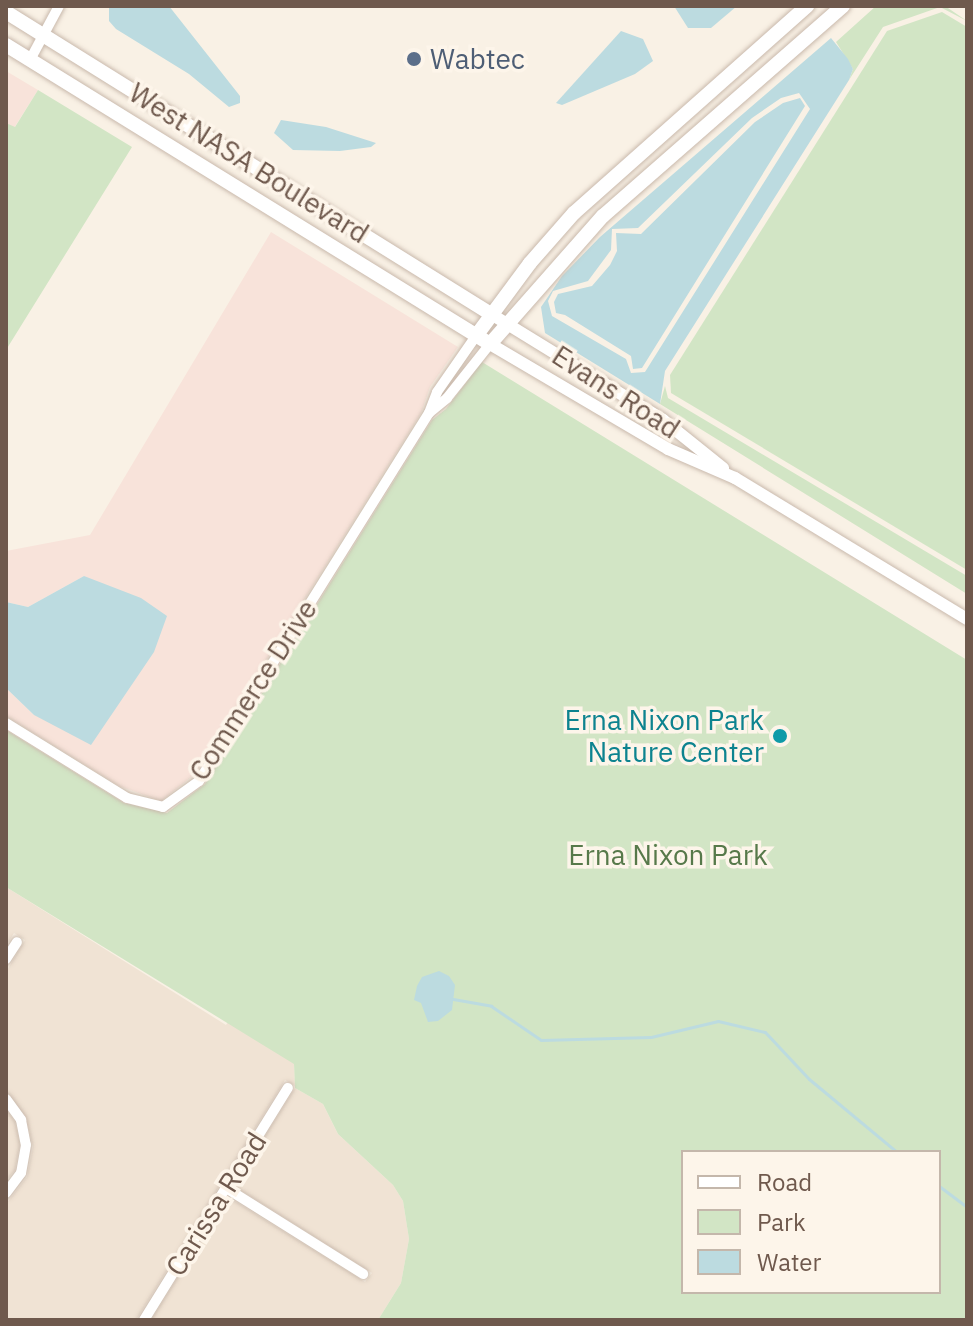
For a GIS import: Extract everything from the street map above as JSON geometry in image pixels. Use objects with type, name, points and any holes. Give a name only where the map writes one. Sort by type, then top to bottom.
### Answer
[{"type":"main road","points":[[476,336],[538,253],[590,196],[807,6]]},
{"type":"main road","points":[[490,344],[574,246],[619,200],[780,65],[843,6]]},
{"type":"main road","name":"West NASA Boulevard","points":[[6,12],[491,314]]},
{"type":"main road","name":"West NASA Boulevard","points":[[6,45],[490,344]]},
{"type":"street","points":[[30,60],[59,6]]},
{"type":"street","name":"Evans Road","points":[[491,314],[663,420],[735,478],[967,619]]},
{"type":"street","name":"Commerce Drive","points":[[6,723],[127,798],[163,807],[199,781],[429,413],[437,392],[476,336]]},
{"type":"street","name":"Evans Road","points":[[490,344],[668,449],[735,478]]},
{"type":"street","name":"Commerce Drive","points":[[429,413],[447,398],[490,344]]},
{"type":"street","points":[[6,959],[17,942]]},
{"type":"street","name":"Carissa Road","points":[[144,1320],[288,1088]]},
{"type":"street","points":[[6,1099],[21,1120],[26,1145],[21,1173],[6,1193]]},
{"type":"street","points":[[226,1188],[363,1274]]},
{"type":"shaded area","points":[[6,71],[38,90],[14,128],[6,123]]},
{"type":"shaded area","points":[[271,232],[458,347],[430,387],[421,413],[195,774],[161,801],[119,786],[6,716],[6,688],[34,715],[84,576],[28,607],[6,602],[6,551],[90,535]]},
{"type":"shaded area","points":[[6,887],[226,1025],[228,1022],[293,1041],[295,1086],[285,1080],[136,1320],[6,1320],[6,1204],[27,1177],[33,1147],[26,1117],[6,1091],[6,972],[25,940],[14,933],[6,946]]},
{"type":"shaded area","points":[[295,1088],[323,1104],[338,1134],[393,1185],[403,1201],[409,1239],[401,1283],[378,1320],[151,1320],[228,1197],[365,1282],[372,1273],[234,1186]]},
{"type":"shaded area","points":[[6,1109],[15,1122],[20,1144],[15,1170],[6,1181]]},
{"type":"green space","points":[[876,6],[945,6],[967,21],[940,7],[883,27],[849,80],[853,69],[836,42]]},
{"type":"green space","points":[[942,12],[967,27],[967,570],[671,393],[670,375],[887,31]]},
{"type":"green space","points":[[38,90],[132,147],[6,350],[6,123],[15,127]]},
{"type":"green space","name":"Erna Nixon Park","points":[[482,362],[967,660],[967,1320],[378,1320],[401,1283],[409,1239],[403,1201],[393,1185],[338,1134],[323,1104],[295,1088],[294,1064],[6,887],[6,730],[124,803],[167,813],[205,784],[432,420],[446,409]]},
{"type":"green space","points":[[665,386],[668,398],[967,576],[967,594],[660,404]]},
{"type":"water","points":[[109,6],[169,6],[240,96],[240,103],[229,107],[189,74],[116,29],[109,21]]},
{"type":"water","points":[[674,6],[737,6],[711,28],[688,28]]},
{"type":"water","points":[[621,31],[643,39],[653,61],[635,74],[562,105],[556,103]]},
{"type":"water","points":[[831,38],[848,59],[853,69],[849,80],[665,371],[660,404],[545,333],[541,307],[562,276],[600,237]],"holes":[[[799,93],[810,109],[645,372],[631,373],[626,359],[552,316],[548,301],[553,291],[588,281],[611,250],[612,229],[638,228],[752,118],[781,98]]]},
{"type":"water","points":[[800,98],[805,106],[642,368],[633,369],[631,356],[565,315],[556,313],[554,302],[558,294],[592,286],[610,265],[617,251],[616,233],[641,234],[755,122],[783,103]]},
{"type":"water","points":[[281,120],[326,127],[376,143],[371,147],[340,151],[293,150],[274,133]]},
{"type":"water","points":[[84,576],[141,598],[167,616],[154,652],[91,745],[34,715],[6,688],[6,602],[28,607]]},
{"type":"water","points":[[439,971],[449,976],[455,985],[452,1010],[438,1021],[428,1022],[421,1003],[414,1000],[417,986],[422,977]]},
{"type":"waterway","points":[[453,999],[491,1006],[541,1040],[651,1037],[718,1021],[765,1032],[809,1079],[895,1150]]},
{"type":"waterway","points":[[941,1188],[967,1207]]},
{"type":"place","name":"Wabtec","points":[[414,59]]},
{"type":"place","name":"Erna Nixon Park Nature Center","points":[[780,736]]}]
